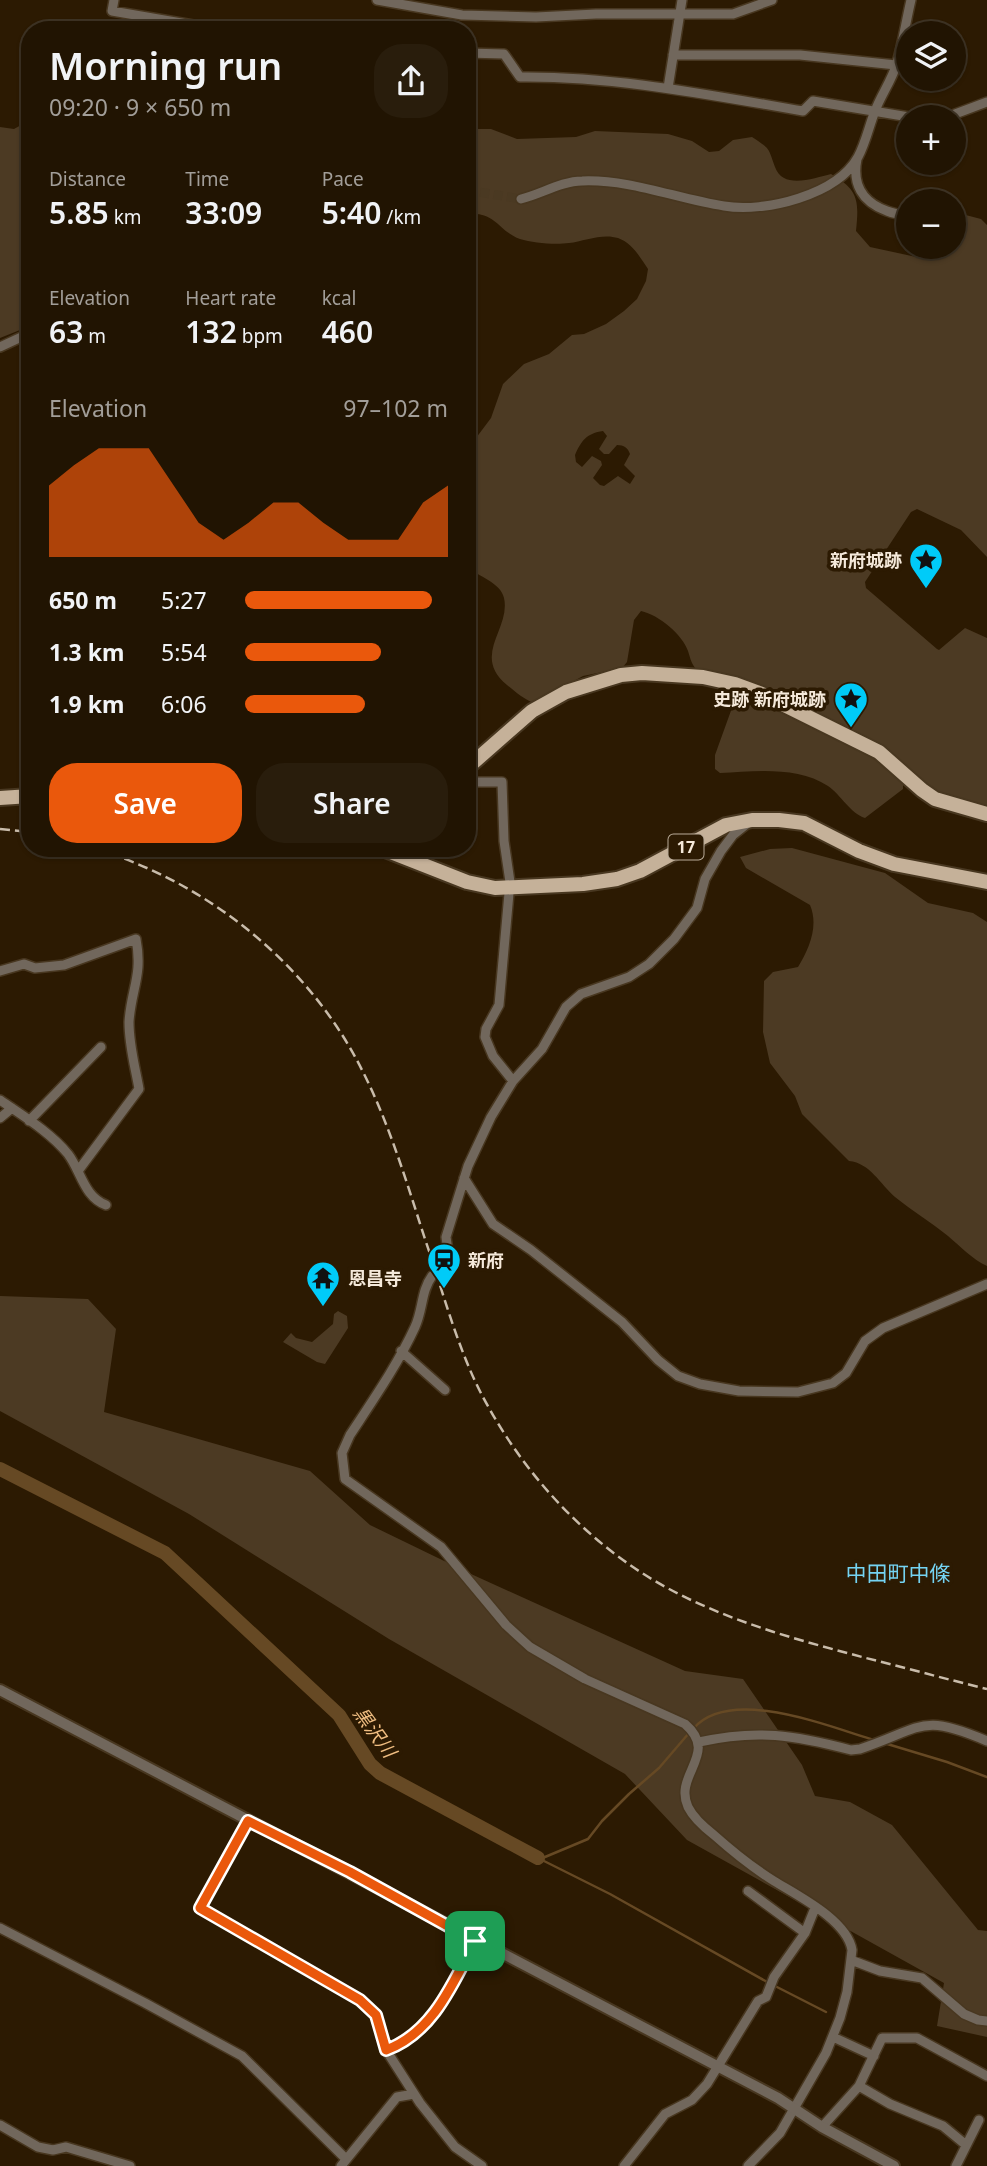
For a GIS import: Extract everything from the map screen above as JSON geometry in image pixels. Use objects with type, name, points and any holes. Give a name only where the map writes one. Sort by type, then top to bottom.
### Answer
[{"type":"main road","points":[[476,760],[532,711],[566,692],[621,675],[642,673],[703,677],[735,684],[762,694],[878,752],[935,799],[987,814]]},
{"type":"main road","points":[[0,798],[21,797]]},
{"type":"main road","name":"17","points":[[403,857],[467,882],[510,889],[583,884],[617,879],[640,871],[726,825],[752,820],[804,823],[859,851],[894,864],[987,881]]},
{"type":"street","points":[[114,0],[112,12],[167,21]]},
{"type":"street","points":[[377,0],[462,15],[536,17],[733,14],[772,0]]},
{"type":"street","points":[[668,88],[682,0]]},
{"type":"street","points":[[906,21],[911,0]]},
{"type":"street","points":[[476,53],[504,54],[520,77],[553,76],[668,88],[803,111],[813,101],[896,115]]},
{"type":"street","points":[[673,55],[800,55],[896,65],[874,111],[858,158],[855,178],[861,193],[887,212],[896,214]]},
{"type":"street","points":[[966,110],[987,102]]},
{"type":"street","points":[[521,199],[571,182],[583,181],[631,185],[692,201],[744,207],[784,202],[821,190],[844,174],[858,158]]},
{"type":"street","points":[[0,347],[21,337]]},
{"type":"street","points":[[476,782],[502,782],[504,841],[510,889],[499,1004],[486,1029],[485,1037],[493,1056],[513,1081]]},
{"type":"street","points":[[446,1263],[449,1258],[446,1237],[464,1178],[491,1117],[513,1081],[542,1049],[566,1007],[588,990],[629,977],[649,964],[674,939],[697,908],[705,879],[721,851],[733,835],[752,820]]},
{"type":"street","points":[[0,971],[24,964],[35,968],[64,965],[136,939],[139,972],[130,1012],[130,1042],[131,1059],[139,1089],[78,1171]]},
{"type":"street","points":[[29,1121],[101,1047]]},
{"type":"street","points":[[0,1100],[59,1144],[94,1198],[106,1205]]},
{"type":"street","points":[[0,1118],[12,1108]]},
{"type":"street","points":[[464,1178],[493,1224],[531,1250],[622,1322],[658,1360],[678,1376],[700,1384],[739,1391],[798,1392],[833,1383],[846,1373],[865,1341],[883,1328],[987,1284]]},
{"type":"street","points":[[432,1276],[424,1288],[424,1300],[417,1324],[350,1435],[342,1453],[345,1479],[441,1547],[506,1625],[530,1647],[585,1679],[685,1724],[699,1742],[699,1750],[685,1793],[689,1808],[713,1835],[842,1928],[848,1937],[852,1950],[847,1992],[826,2053],[774,2142],[748,2166]]},
{"type":"street","points":[[401,1351],[445,1390]]},
{"type":"street","points":[[0,1690],[794,2108],[822,2127],[894,2166]]},
{"type":"street","points":[[699,1742],[733,1734],[793,1736],[851,1750],[873,1745],[915,1726],[927,1724],[959,1729],[987,1741]]},
{"type":"street","points":[[248,1821],[200,1908],[360,2000],[376,2015],[386,2050],[414,2094],[455,2147],[482,2166]]},
{"type":"street","points":[[748,1891],[805,1933]]},
{"type":"street","points":[[624,2166],[660,2120],[699,2094],[758,2001],[766,1997],[774,1977],[805,1933],[815,1908]]},
{"type":"street","points":[[0,1928],[242,2056],[343,2163],[397,2097],[414,2094]]},
{"type":"street","points":[[386,2050],[405,2043],[442,2004],[475,1941]]},
{"type":"street","points":[[851,1960],[880,1970],[922,1978],[964,2014],[987,2021]]},
{"type":"street","points":[[832,2037],[874,2056]]},
{"type":"street","points":[[822,2127],[859,2086],[882,2038],[917,2038],[987,2076]]},
{"type":"street","points":[[859,2086],[890,2104],[943,2126],[966,2145]]},
{"type":"street","points":[[956,2166],[979,2120]]},
{"type":"street","points":[[0,2125],[38,2147],[53,2150],[66,2147],[130,2166]]},
{"type":"shaded area","points":[[21,125],[21,330],[0,338],[0,127],[14,129]]},
{"type":"shaded area","points":[[476,129],[491,129],[517,139],[576,137],[595,131],[668,134],[692,141],[709,152],[719,151],[733,140],[752,137],[768,149],[779,174],[785,178],[800,181],[831,174],[847,185],[857,204],[856,231],[870,247],[896,253],[896,259],[966,259],[966,215],[981,219],[987,225],[987,557],[961,530],[917,509],[911,512],[865,582],[866,588],[939,650],[965,628],[987,638],[987,808],[940,796],[887,753],[698,671],[675,632],[662,621],[641,611],[634,620],[627,662],[622,668],[583,676],[534,703],[517,693],[497,674],[492,663],[492,652],[505,609],[502,593],[494,584],[476,573],[476,438],[491,418],[503,384],[524,364],[549,354],[572,335],[584,334],[606,324],[624,311],[637,299],[646,281],[648,269],[632,247],[618,238],[600,237],[563,244],[531,242],[513,236],[491,218],[476,214]],"holes":[[[603,431],[607,436],[599,449],[604,454],[609,454],[617,445],[627,449],[630,454],[624,465],[635,476],[630,484],[618,476],[604,486],[600,485],[593,478],[602,465],[601,461],[592,456],[582,467],[576,462],[575,455],[585,438]]]},
{"type":"shaded area","points":[[742,691],[877,757],[903,780],[903,789],[865,818],[828,786],[803,775],[776,771],[720,773],[715,769],[715,755],[737,694]]},
{"type":"shaded area","points":[[792,848],[885,873],[928,903],[973,913],[987,922],[987,1266],[895,1197],[869,1170],[849,1161],[802,1114],[795,1096],[770,1063],[763,1032],[764,981],[773,972],[798,967],[812,937],[813,913],[810,905],[746,868],[740,857],[770,849]]},
{"type":"shaded area","points":[[0,1296],[88,1299],[116,1329],[104,1412],[310,1471],[370,1525],[471,1574],[685,1671],[743,1679],[802,1765],[815,1796],[850,1802],[892,1825],[978,1930],[987,1931],[987,2037],[937,2026],[944,1983],[687,1840],[625,1774],[389,1639],[189,1514],[0,1411]]},
{"type":"shaded area","points":[[338,1311],[347,1316],[348,1328],[325,1364],[283,1342],[291,1333],[296,1338],[312,1342],[333,1324],[334,1314]]},
{"type":"waterway","name":"黒沢川","points":[[0,1469],[165,1553],[339,1715],[370,1764],[380,1773],[538,1858]]},
{"type":"waterway","points":[[694,1728],[711,1716],[732,1710],[756,1710],[807,1719],[874,1740]]},
{"type":"waterway","points":[[538,1858],[588,1839],[602,1821],[659,1768],[689,1733]]},
{"type":"waterway","points":[[884,1743],[987,1777]]},
{"type":"waterway","name":"黒沢川","points":[[538,1858],[610,1894],[769,1983]]},
{"type":"waterway","name":"黒沢川","points":[[775,1986],[826,2012]]},
{"type":"tunnel","points":[[476,192],[521,199]]},
{"type":"tunnel","points":[[432,1276],[446,1263]]},
{"type":"railway","points":[[0,829],[21,831]]},
{"type":"railway","points":[[118,857],[177,883],[251,932],[284,962],[340,1031],[362,1070],[390,1133],[454,1327],[479,1389],[516,1451],[565,1510],[623,1560],[650,1578],[709,1608],[803,1641],[987,1689]]},
{"type":"place","name":"新府城跡","points":[[926,590]]},
{"type":"place","name":"史跡 新府城跡","points":[[851,729]]},
{"type":"place","name":"新府","points":[[444,1290]]},
{"type":"place","name":"恩昌寺","points":[[323,1308]]},
{"type":"district","name":"中田町中條","points":[[898,1573]]},
{"type":"route","points":[[248,1821],[350,1872],[475,1941],[442,2004],[405,2043],[386,2050],[376,2015],[360,2000],[200,1908],[248,1821]]}]
